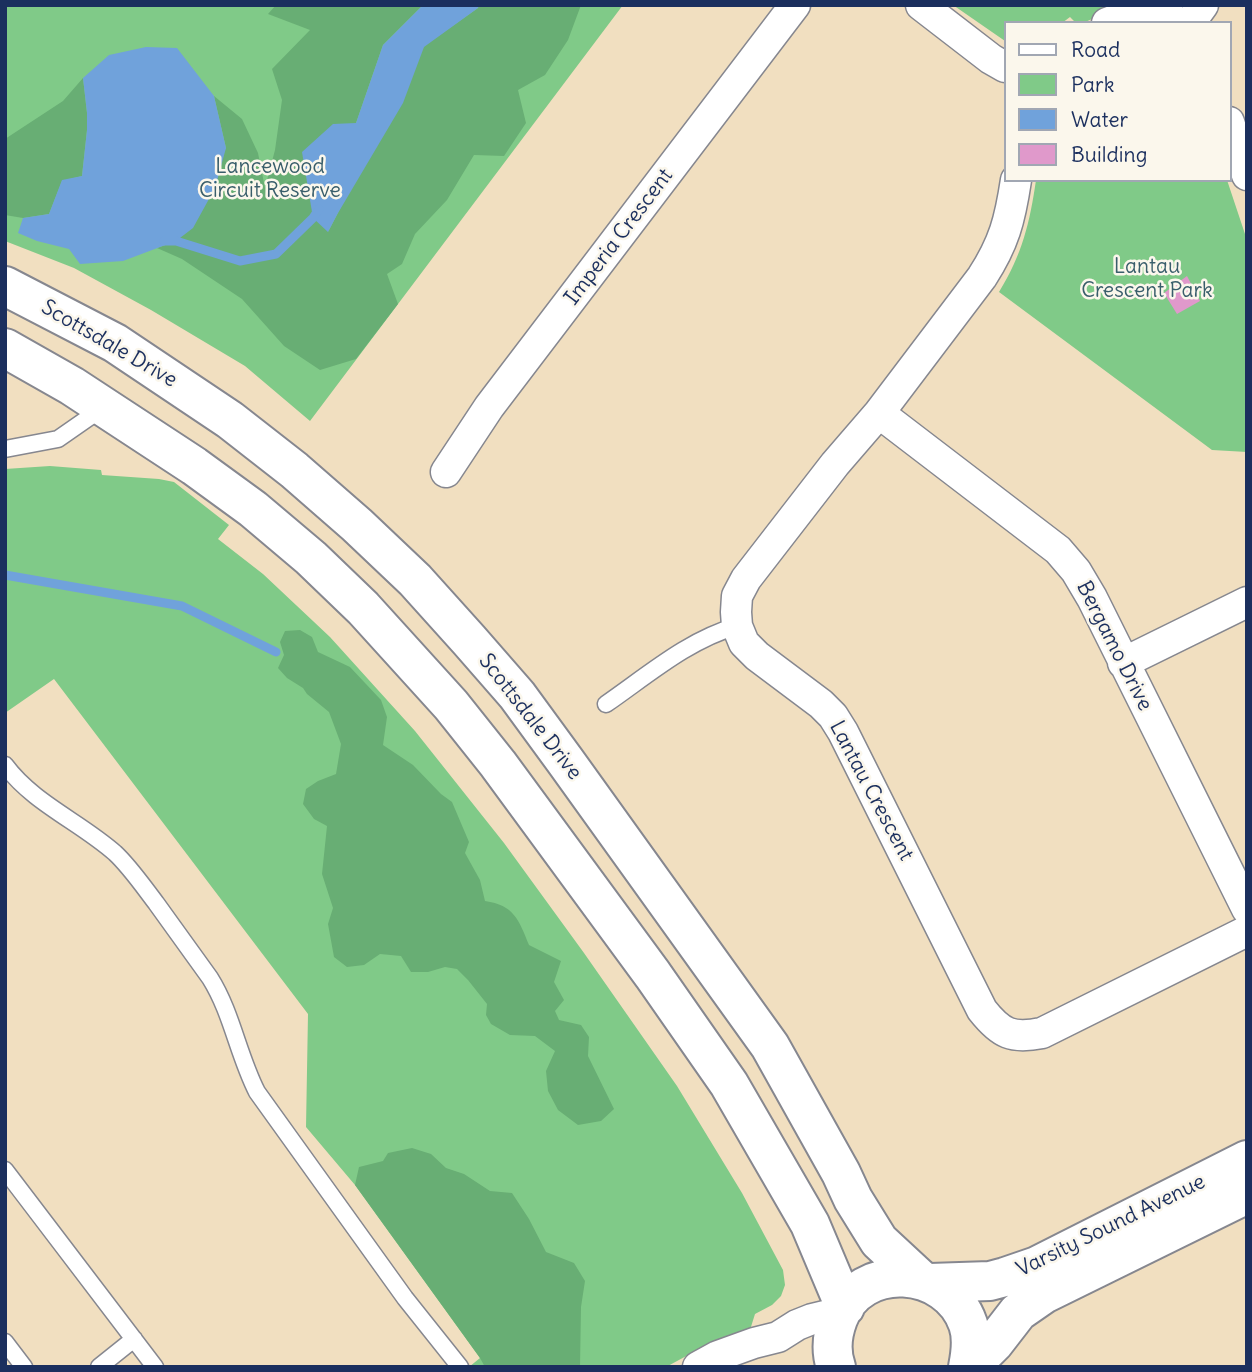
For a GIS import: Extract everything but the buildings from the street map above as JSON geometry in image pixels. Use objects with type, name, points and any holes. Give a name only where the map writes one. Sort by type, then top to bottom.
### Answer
[{"type":"main road","name":"Scottsdale Drive","points":[[5,286],[115,343],[230,420],[294,470],[357,525],[415,580],[469,640],[517,695],[770,1046],[853,1199],[879,1241],[925,1281],[941,1288],[958,1304],[968,1324],[972,1347],[969,1367]]},
{"type":"main road","points":[[5,348],[72,386],[194,466],[253,509],[311,558],[363,608],[451,705],[498,764],[688,1024],[729,1084],[810,1223],[843,1309],[833,1334],[836,1367]]},
{"type":"main road","name":"Varsity Sound Avenue","points":[[843,1309],[855,1294],[875,1282],[898,1276],[925,1281],[990,1281],[1005,1278],[1037,1266],[1247,1160]]},
{"type":"main road","name":"Varsity Sound Avenue","points":[[969,1367],[994,1343],[1018,1312],[1044,1294],[1247,1194]]},
{"type":"street","name":"Imperia Crescent","points":[[446,472],[489,407],[795,5]]},
{"type":"street","points":[[921,5],[1004,66]]},
{"type":"street","points":[[1191,21],[1203,5]]},
{"type":"street","points":[[1112,21],[1125,16],[1156,13],[1177,21]]},
{"type":"street","points":[[1231,128],[1247,175]]},
{"type":"street","points":[[737,626],[737,596],[746,579],[982,277],[1007,229],[1016,182]]},
{"type":"street","name":"Bergamo Drive","points":[[878,413],[1058,550],[1076,571],[1247,909]]},
{"type":"street","points":[[1123,663],[1247,602]]},
{"type":"street","name":"Lantau Crescent","points":[[737,626],[744,643],[757,656],[821,704],[843,732],[982,1010],[994,1025],[1009,1034],[1025,1036],[1042,1033],[1247,931]]},
{"type":"street","points":[[698,1367],[718,1356],[778,1337],[797,1325],[843,1309]]},
{"type":"lane","points":[[5,449],[58,439],[104,407]]},
{"type":"lane","points":[[606,704],[691,645],[737,626]]},
{"type":"lane","points":[[5,765],[16,779],[36,796],[118,856],[140,882],[220,993],[257,1092],[405,1298],[460,1367]]},
{"type":"lane","points":[[5,1170],[155,1367]]},
{"type":"lane","points":[[99,1367],[134,1339]]},
{"type":"lane","points":[[5,1342],[24,1367]]},
{"type":"green space","name":"Lancewood Circuit Reserve","points":[[5,5],[623,5],[310,421],[245,366],[151,310],[74,268],[5,241]]},
{"type":"green space","points":[[276,5],[423,5],[383,45],[356,123],[328,232],[424,46],[479,5],[581,5],[568,40],[545,75],[518,90],[526,123],[504,156],[474,155],[447,200],[415,234],[402,264],[387,274],[398,304],[356,359],[320,370],[284,346],[242,299],[182,259],[157,248],[176,241],[226,148],[214,96],[242,119],[258,153],[265,188],[275,150],[282,100],[272,69],[310,30],[268,14]]},
{"type":"green space","points":[[953,5],[1121,6],[1087,21],[1074,21],[1070,17],[1065,21],[1004,21],[1004,40]]},
{"type":"green space","points":[[83,78],[87,130],[82,176],[62,181],[49,214],[23,218],[5,215],[5,139],[63,101]]},
{"type":"green space","name":"Lantau Crescent Park","points":[[1036,182],[1228,182],[1247,240],[1247,452],[1212,450],[999,292],[1014,265],[1031,210]]},
{"type":"green space","points":[[50,466],[101,470],[102,475],[174,482],[229,525],[218,539],[263,574],[330,637],[415,731],[504,843],[584,953],[677,1086],[742,1193],[783,1270],[785,1285],[781,1296],[772,1305],[755,1314],[750,1330],[714,1341],[666,1367],[469,1367],[480,1358],[355,1185],[306,1127],[308,1014],[54,679],[5,713],[5,469]]},
{"type":"green space","points":[[300,630],[312,637],[318,652],[350,667],[381,700],[387,717],[383,745],[413,765],[452,802],[469,842],[465,853],[480,880],[485,901],[509,910],[518,921],[529,945],[561,961],[554,982],[564,1000],[555,1011],[559,1020],[581,1025],[589,1037],[588,1056],[614,1109],[601,1121],[578,1125],[558,1110],[548,1091],[546,1071],[555,1051],[535,1036],[510,1035],[491,1024],[486,1015],[487,1004],[457,969],[445,967],[428,972],[411,972],[401,956],[380,954],[364,965],[347,967],[334,957],[328,924],[333,908],[322,874],[327,826],[314,819],[303,804],[306,789],[336,774],[341,744],[329,712],[278,668],[284,655],[280,642],[285,631]]},
{"type":"green space","points":[[412,1148],[431,1154],[446,1168],[464,1174],[490,1191],[512,1193],[546,1252],[574,1263],[585,1281],[581,1307],[580,1367],[485,1367],[355,1185],[359,1167],[383,1161],[388,1153]]},
{"type":"water","points":[[423,5],[479,5],[424,47],[403,103],[328,232],[313,218],[302,152],[333,124],[356,123],[383,45]]},
{"type":"water","points":[[146,47],[177,48],[214,96],[226,148],[215,188],[193,228],[176,241],[123,261],[80,264],[69,249],[18,233],[23,218],[49,214],[62,180],[82,176],[87,130],[83,78],[109,55]]},
{"type":"waterway","points":[[164,241],[176,241],[240,261],[276,254],[319,209]]},
{"type":"waterway","points":[[5,575],[182,606],[276,652]]}]
